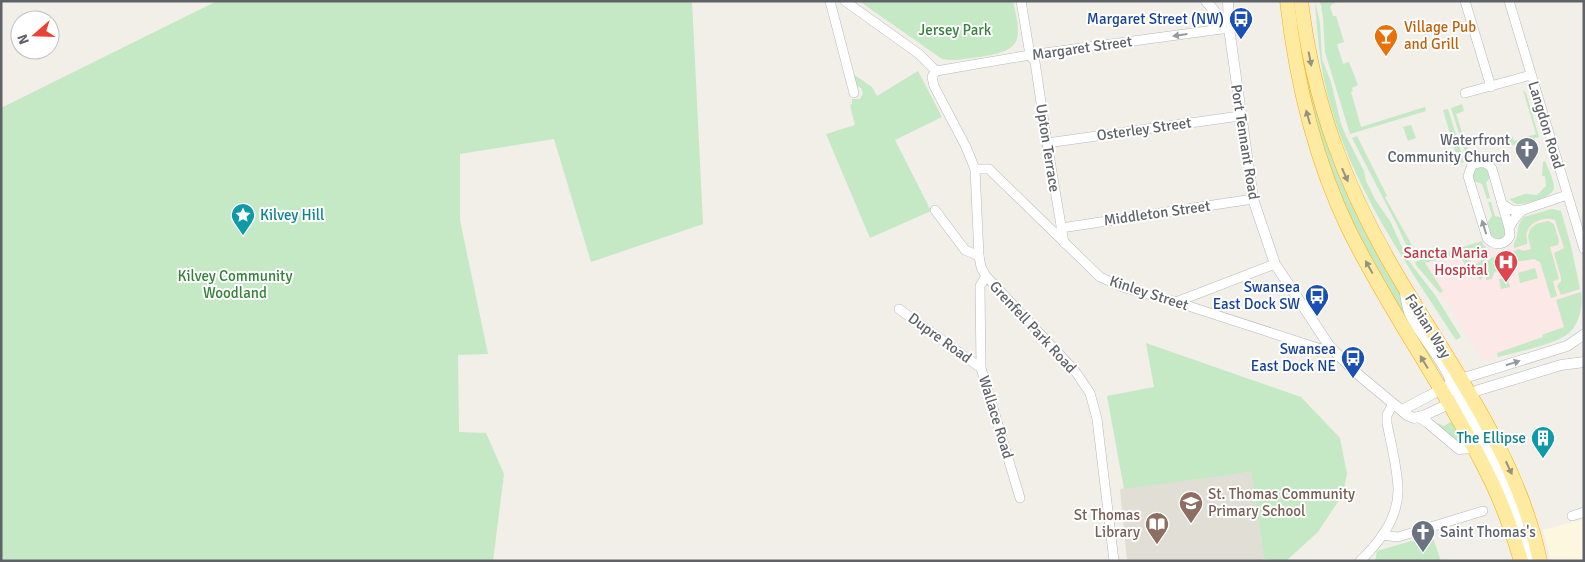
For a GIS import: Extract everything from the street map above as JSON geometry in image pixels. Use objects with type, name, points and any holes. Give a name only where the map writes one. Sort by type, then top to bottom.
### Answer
[{"type":"highway","name":"Fabian Way","points":[[1287,1],[1294,54],[1304,104],[1331,188],[1359,249],[1392,310],[1452,384],[1460,398],[1474,448],[1509,524],[1521,561]]},
{"type":"highway","name":"Fabian Way","points":[[1301,1],[1314,82],[1320,106],[1340,163],[1365,218],[1403,284],[1452,384],[1460,398],[1495,438],[1529,516],[1540,561]]},
{"type":"street","points":[[830,1],[854,93]]},
{"type":"street","points":[[845,1],[919,54],[936,71]]},
{"type":"street","name":"Upton Terrace","points":[[1020,1],[1030,55],[1035,62],[1064,243]]},
{"type":"street","points":[[1206,1],[1229,28]]},
{"type":"street","name":"Port Tennant Road","points":[[1228,1],[1229,28],[1240,116],[1253,199],[1275,264],[1330,347],[1360,376],[1393,404],[1414,418],[1419,417],[1428,423],[1459,449],[1474,448]]},
{"type":"street","points":[[1465,1],[1491,87]]},
{"type":"street","name":"Langdon Road","points":[[1509,1],[1584,249]]},
{"type":"street","name":"Margaret Street","points":[[936,71],[1030,55],[1229,28]]},
{"type":"street","name":"Grenfell Park Road","points":[[936,71],[932,77],[934,86],[966,147],[975,169],[981,267],[986,276],[1075,371],[1090,393],[1097,419],[1114,561]]},
{"type":"street","points":[[1465,93],[1531,75]]},
{"type":"street","name":"Osterley Street","points":[[1047,143],[1240,116]]},
{"type":"street","points":[[1478,163],[1489,164],[1492,169],[1509,228],[1510,236],[1508,241],[1502,244],[1495,244],[1487,238],[1468,176],[1472,166],[1478,163]]},
{"type":"street","name":"Kinley Street","points":[[975,169],[989,169],[1100,277],[1125,288],[1176,302],[1321,349],[1330,347]]},
{"type":"street","points":[[1502,204],[1512,210],[1523,210],[1567,195]]},
{"type":"street","name":"Middleton Street","points":[[1061,228],[1253,199]]},
{"type":"street","points":[[935,210],[965,250],[979,256]]},
{"type":"street","points":[[1509,228],[1523,210]]},
{"type":"street","points":[[1176,302],[1275,264]]},
{"type":"street","name":"Wallace Road","points":[[986,276],[980,286],[981,368],[1020,498]]},
{"type":"street","name":"Dupre Road","points":[[899,309],[981,368]]},
{"type":"street","points":[[1402,410],[1452,384],[1567,346],[1583,334]]},
{"type":"street","points":[[1583,334],[1584,349]]},
{"type":"street","points":[[1419,417],[1460,398],[1561,365],[1584,362]]},
{"type":"street","points":[[1460,398],[1510,498],[1524,536],[1529,561]]},
{"type":"street","points":[[1363,560],[1382,535],[1391,520],[1397,504],[1398,488],[1387,423],[1387,415],[1393,404]]},
{"type":"street","points":[[1382,535],[1392,538],[1398,537],[1483,511]]},
{"type":"street","points":[[1572,516],[1584,512]]},
{"type":"shaded area","name":"Sancta Maria Hospital","points":[[1552,209],[1561,211],[1579,280],[1582,305],[1577,322],[1569,333],[1558,339],[1487,361],[1486,358],[1482,359],[1420,261],[1482,241],[1490,248],[1505,250],[1514,243],[1517,237],[1518,224],[1524,217]]},
{"type":"shaded area","name":"St. Thomas Community Primary School","points":[[1251,472],[1264,559],[1259,561],[1127,561],[1120,489]]},
{"type":"shaded area","points":[[1584,519],[1584,561],[1551,561],[1543,530]]},
{"type":"green space","name":"Kilvey Community Woodland","points":[[217,1],[692,1],[703,224],[591,262],[554,139],[460,154],[460,220],[488,354],[458,355],[459,432],[486,433],[504,474],[493,561],[1,561],[1,108]]},
{"type":"green space","name":"Jersey Park","points":[[859,1],[1013,1],[1018,34],[1012,47],[1005,51],[961,60],[942,59]]},
{"type":"green space","points":[[1291,1],[1295,1],[1312,97],[1331,155],[1340,178],[1398,287],[1406,313],[1434,357],[1428,361],[1356,234],[1316,132]]},
{"type":"green space","points":[[1315,1],[1320,23],[1322,59],[1331,82],[1341,124],[1364,171],[1366,181],[1376,201],[1390,221],[1408,260],[1435,295],[1461,337],[1456,340],[1397,249],[1362,186],[1347,153],[1325,84],[1317,32]]},
{"type":"green space","points":[[1319,1],[1342,1],[1332,4],[1330,7],[1333,16],[1336,16],[1344,42],[1337,44],[1343,64],[1349,62],[1358,85],[1352,88],[1353,91],[1351,92],[1361,127],[1425,107],[1426,111],[1350,134],[1325,52],[1323,18]]},
{"type":"green space","points":[[918,71],[942,117],[895,140],[931,211],[870,238],[826,134],[855,125],[850,105],[852,104],[852,99],[860,99],[863,93],[861,88],[856,85],[853,74],[872,87],[877,96]]},
{"type":"green space","points":[[1523,90],[1526,93],[1539,137],[1510,146],[1506,138],[1512,136],[1514,141],[1536,134]]},
{"type":"green space","points":[[1462,104],[1464,111],[1456,114],[1470,157],[1467,158],[1451,108]]},
{"type":"green space","points":[[1448,109],[1464,162],[1459,164],[1443,110]]},
{"type":"green space","points":[[1411,125],[1416,138],[1408,141],[1403,127]]},
{"type":"green space","points":[[1357,136],[1387,196],[1385,197],[1419,258],[1413,260],[1352,138]]},
{"type":"green space","points":[[1545,161],[1553,181],[1553,191],[1545,197],[1529,203],[1517,204],[1513,202],[1510,199],[1525,194],[1537,195],[1546,186],[1545,176],[1542,176],[1543,162]]},
{"type":"green space","points":[[1482,167],[1487,170],[1490,177],[1486,183],[1490,198],[1487,199],[1482,184],[1474,181],[1472,175],[1475,169]]},
{"type":"green space","points":[[1488,202],[1491,202],[1495,216],[1503,218],[1506,234],[1502,239],[1498,240],[1491,235],[1487,223],[1492,216]]},
{"type":"green space","points":[[1552,209],[1561,211],[1580,289],[1561,295],[1557,286],[1561,278],[1554,253],[1564,248],[1555,220],[1547,219],[1535,222],[1526,233],[1527,244],[1514,248],[1519,224],[1522,219]]},
{"type":"green space","points":[[1548,221],[1554,224],[1559,241],[1558,245],[1550,247],[1559,279],[1553,281],[1557,296],[1551,298],[1540,262],[1534,259],[1516,262],[1511,253],[1519,249],[1523,251],[1531,249],[1528,237],[1530,229],[1536,224]]},
{"type":"green space","points":[[1482,241],[1484,246],[1486,246],[1483,252],[1465,264],[1458,254],[1425,263],[1443,291],[1440,293],[1416,265],[1415,262]]},
{"type":"green space","points":[[1499,255],[1503,258],[1504,266],[1494,273],[1492,279],[1486,280],[1487,262]]},
{"type":"green space","points":[[1485,258],[1483,277],[1480,280],[1475,271],[1470,273],[1468,270]]},
{"type":"green space","points":[[1535,268],[1538,278],[1520,283],[1518,273]]},
{"type":"green space","points":[[1507,277],[1510,287],[1501,289],[1499,279]]},
{"type":"green space","points":[[1581,292],[1580,314],[1576,324],[1569,333],[1555,341],[1498,357],[1497,353],[1543,337],[1542,335],[1564,327],[1556,300]]},
{"type":"green space","points":[[1146,343],[1301,397],[1340,438],[1347,474],[1343,494],[1318,532],[1286,561],[1264,559],[1251,472],[1124,489],[1107,396],[1154,387]]},
{"type":"green space","points":[[1432,421],[1444,426],[1452,421],[1465,442],[1462,447]]},
{"type":"green space","points":[[1432,535],[1441,561],[1375,561],[1377,551]]},
{"type":"place","name":"Margaret Street (NW)","points":[[1241,40]]},
{"type":"place","name":"Village Pub and Grill","points":[[1386,57]]},
{"type":"place","name":"Waterfront Community Church","points":[[1527,170]]},
{"type":"place","name":"Kilvey Hill","points":[[243,236]]},
{"type":"place","name":"Sancta Maria Hospital","points":[[1506,283]]},
{"type":"place","name":"Swansea East Dock SW","points":[[1317,317]]},
{"type":"place","name":"Swansea East Dock NE","points":[[1353,379]]},
{"type":"place","name":"The Ellipse","points":[[1543,459]]},
{"type":"place","name":"St. Thomas Community Primary School","points":[[1191,524]]},
{"type":"place","name":"St Thomas Library","points":[[1157,545]]},
{"type":"place","name":"Saint Thomas's","points":[[1423,553]]}]
